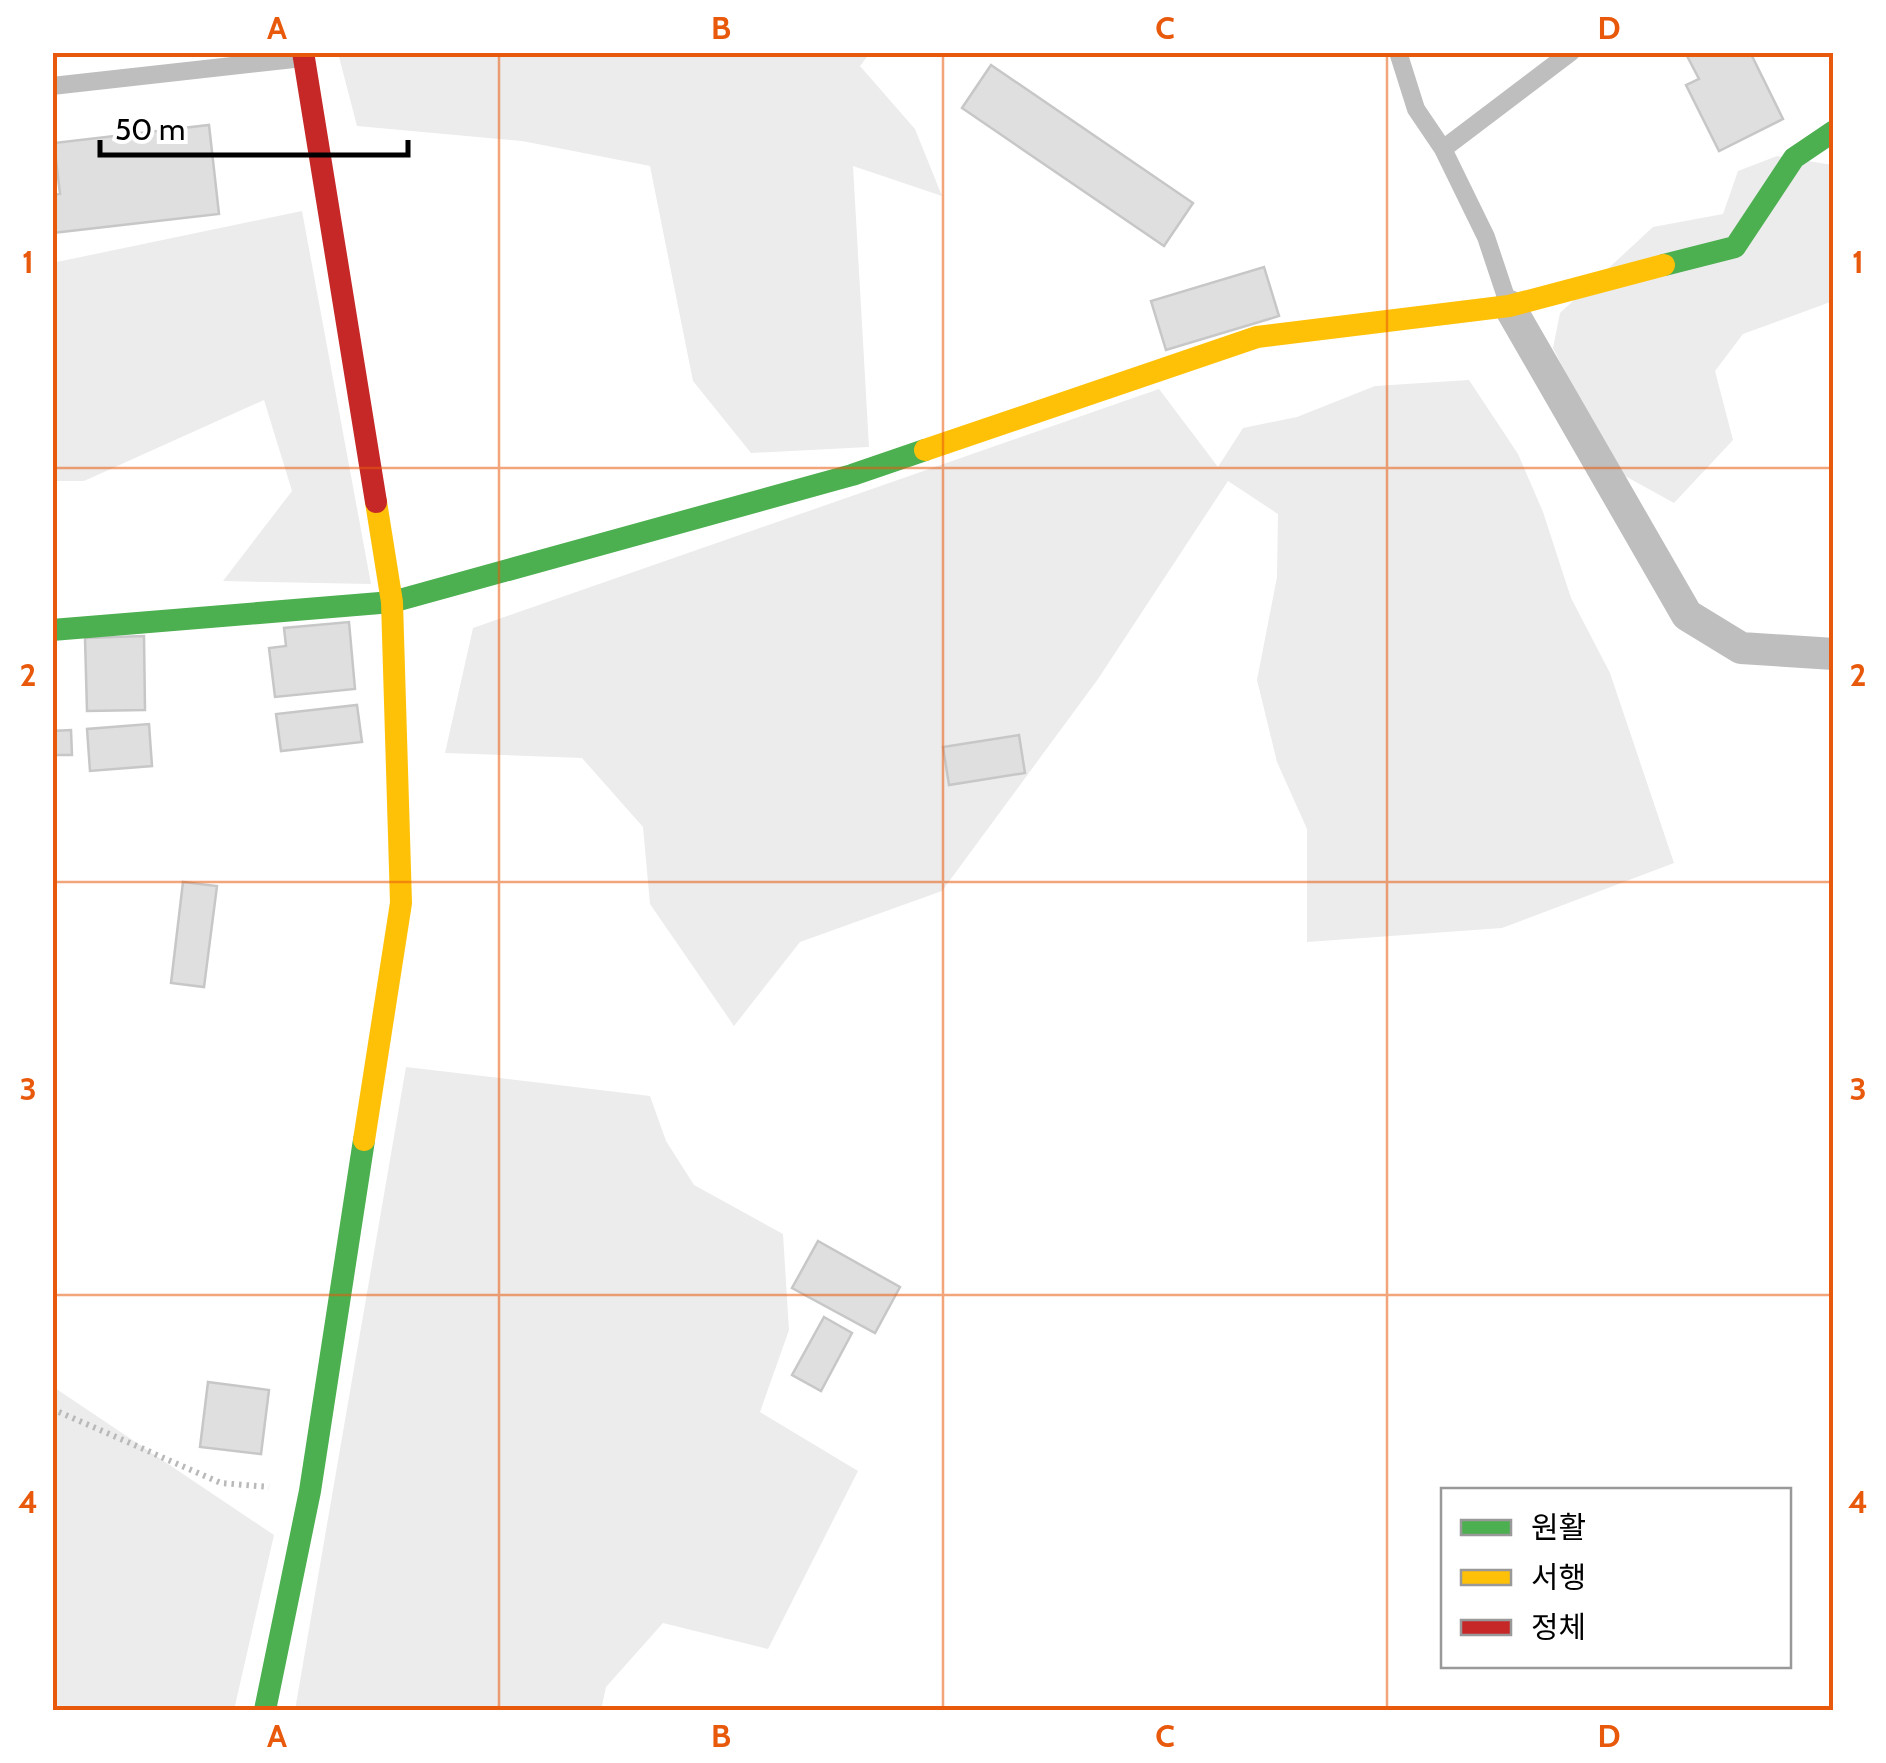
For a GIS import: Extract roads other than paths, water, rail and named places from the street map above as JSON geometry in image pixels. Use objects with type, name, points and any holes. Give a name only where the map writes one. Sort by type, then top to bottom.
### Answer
[{"type":"street","points":[[265,1710],[310,1491],[401,904],[392,602],[303,55]]},
{"type":"street","points":[[52,630],[392,602],[852,475],[1256,337],[1509,306],[1735,247],[1794,158],[1834,131]]},
{"type":"street","points":[[1509,306],[1687,615],[1741,648],[1834,654]]},
{"type":"lane","points":[[1398,52],[1416,109],[1443,149],[1486,238],[1509,306]]},
{"type":"lane","points":[[1443,149],[1570,52]]},
{"type":"lane","points":[[52,86],[303,55]]}]
